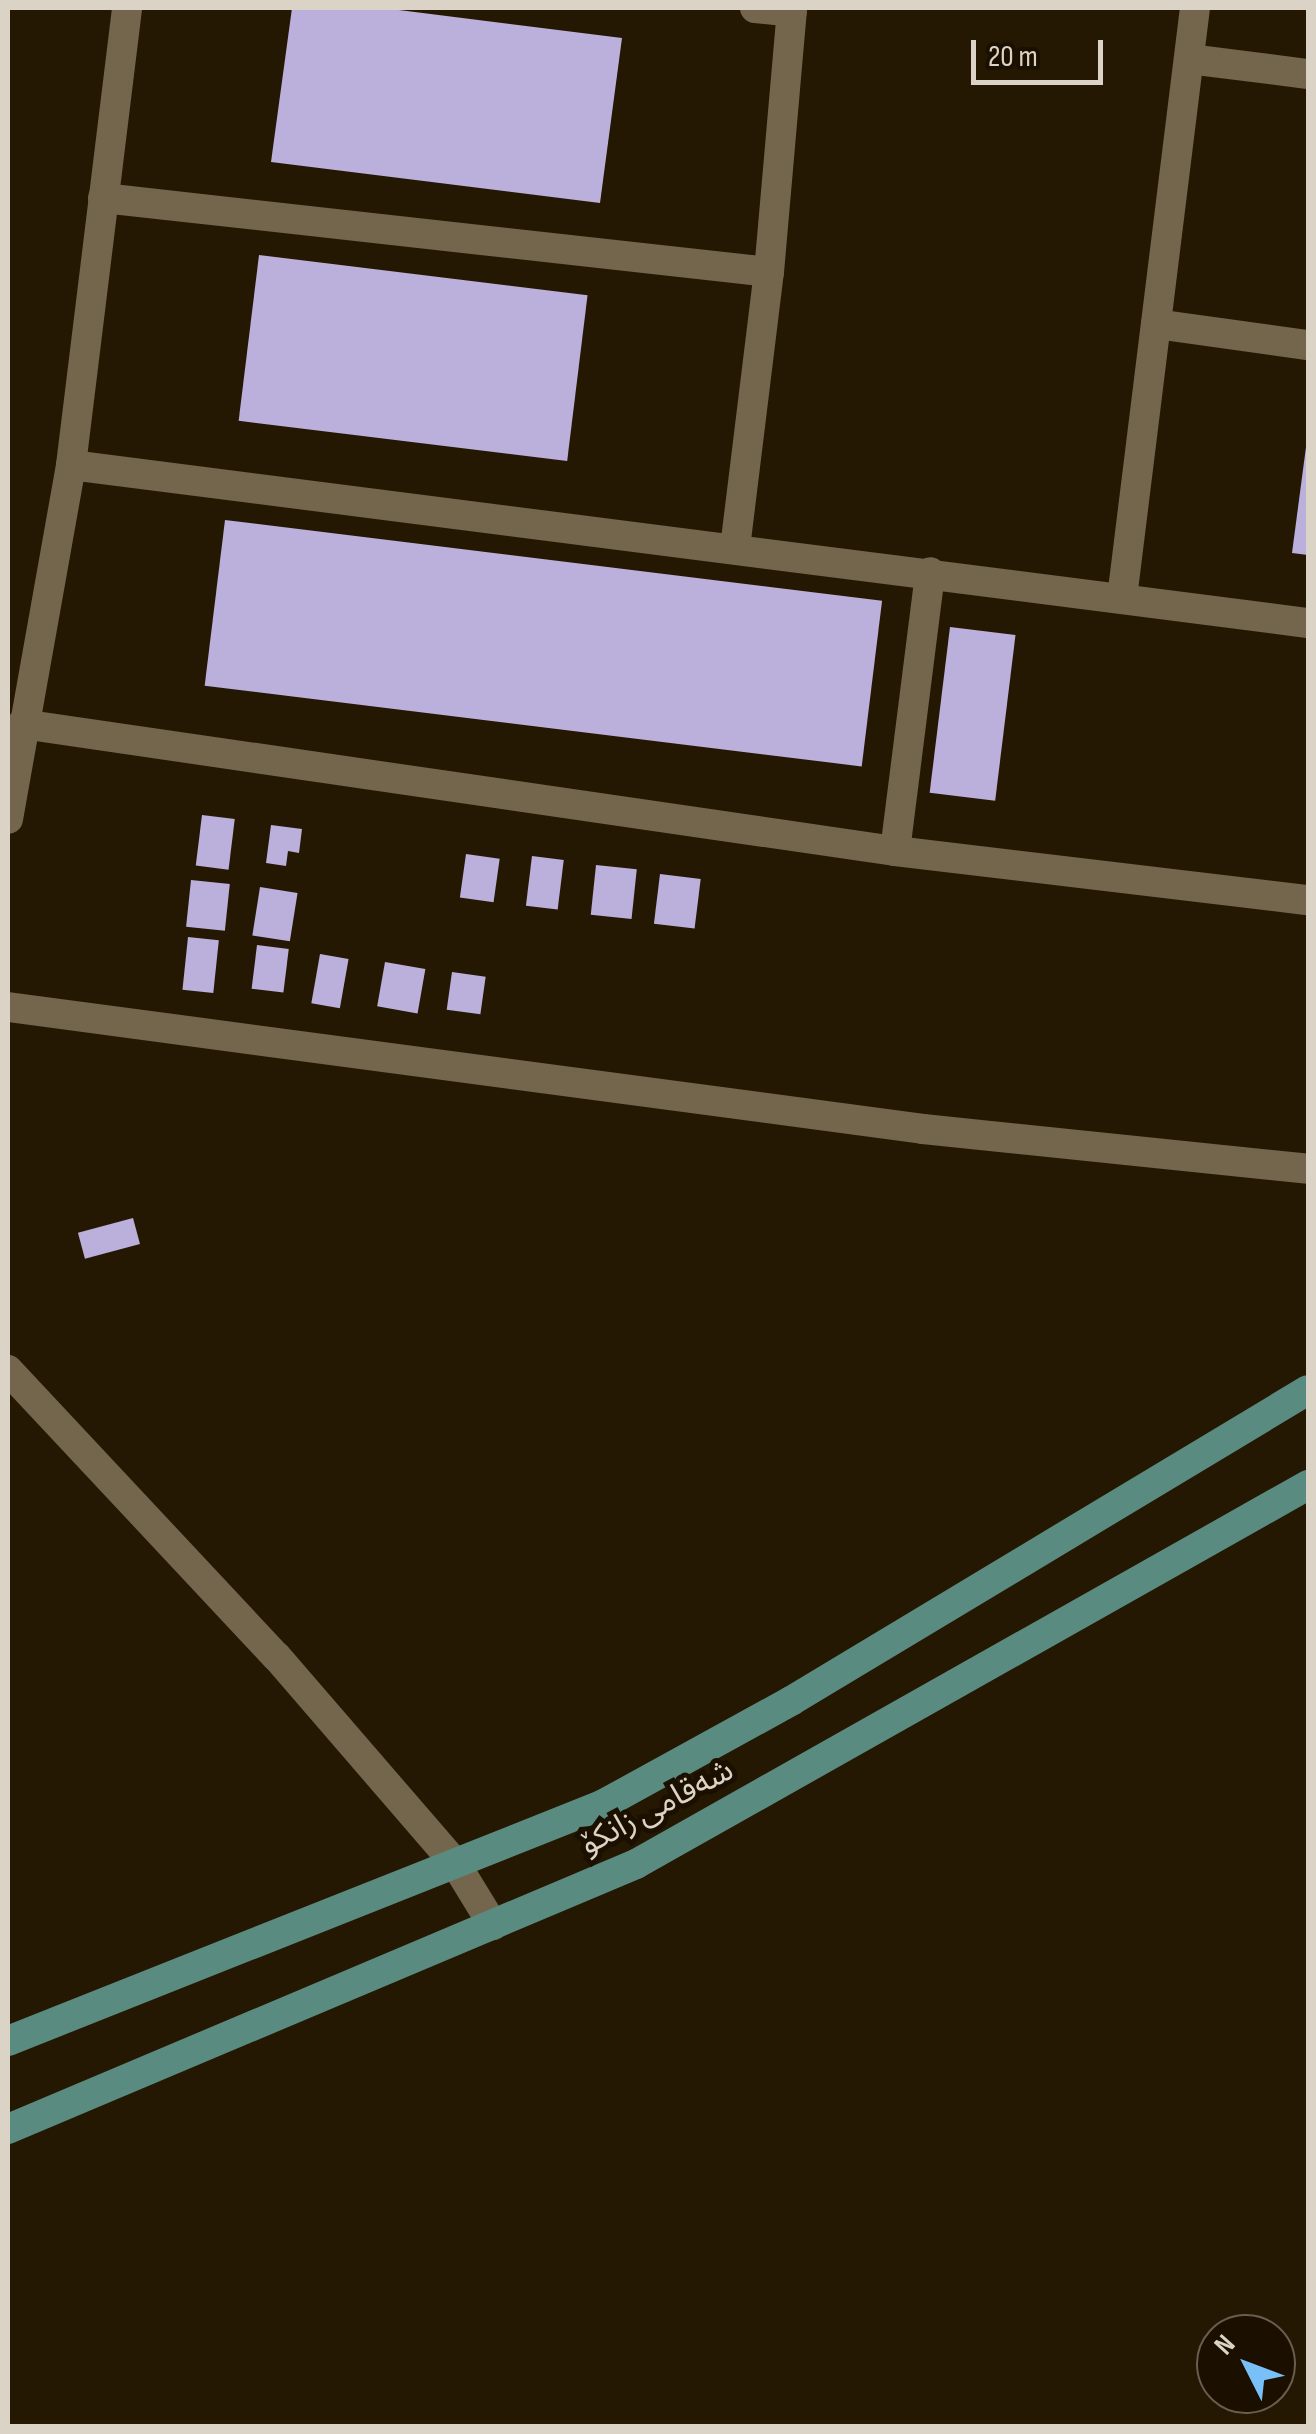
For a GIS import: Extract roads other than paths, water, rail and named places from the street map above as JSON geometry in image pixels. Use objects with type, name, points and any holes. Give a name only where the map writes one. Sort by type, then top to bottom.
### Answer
[{"type":"main road","points":[[8,2041],[602,1805],[791,1702],[1308,1390]]},
{"type":"main road","name":"شەقامی زانکۆ","points":[[8,2129],[636,1864],[1308,1485]]},
{"type":"street","points":[[8,819],[70,464],[127,8]]},
{"type":"street","points":[[736,548],[769,272],[792,10],[755,8]]},
{"type":"street","points":[[1122,598],[1195,8]]},
{"type":"street","points":[[1189,59],[1308,74]]},
{"type":"street","points":[[104,198],[769,272]]},
{"type":"street","points":[[1156,324],[1308,345]]},
{"type":"street","points":[[70,464],[1308,623]]},
{"type":"street","points":[[895,851],[930,572]]},
{"type":"street","points":[[22,724],[895,851],[1308,900]]},
{"type":"street","points":[[8,1007],[923,1129],[1308,1168]]},
{"type":"street","points":[[8,1370],[277,1658],[455,1864],[493,1924]]}]
